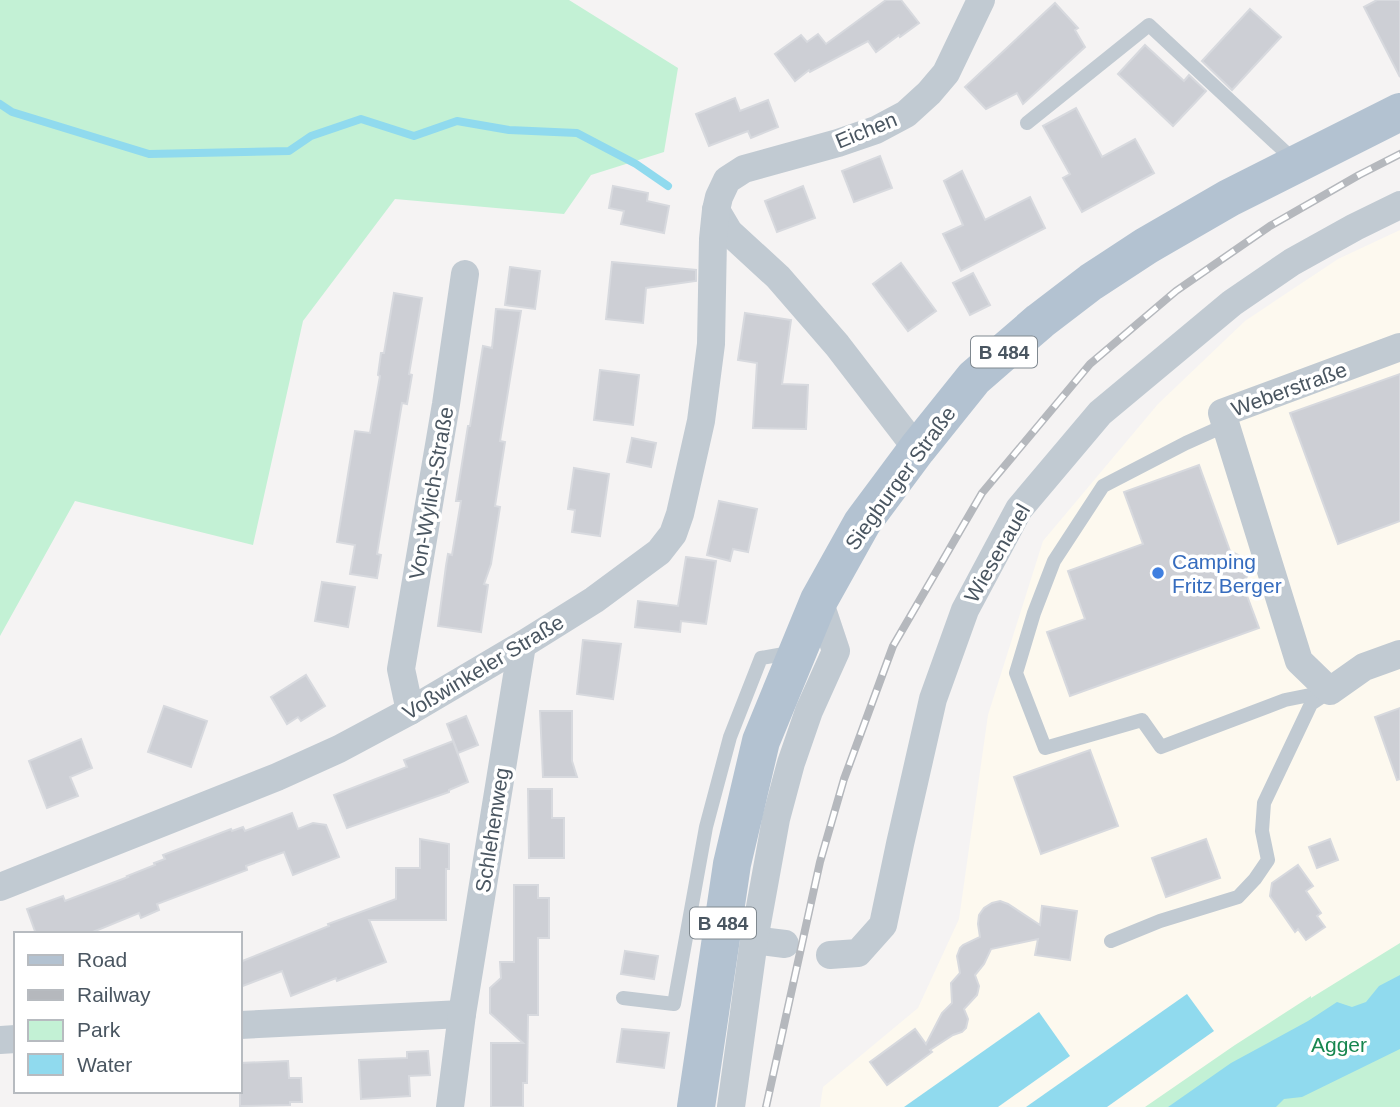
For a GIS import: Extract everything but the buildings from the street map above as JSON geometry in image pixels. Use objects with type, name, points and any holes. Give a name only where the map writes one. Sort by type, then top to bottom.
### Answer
[{"type":"main road","name":"Siegburger Straße","points":[[696,1107],[732,864],[761,741],[819,600],[862,523],[916,449],[974,378],[1040,321],[1091,282],[1146,246],[1229,198],[1400,112]]},
{"type":"street","name":"Eichen","points":[[713,239],[719,197],[727,180],[744,169],[876,130],[906,114],[946,73],[981,0]]},
{"type":"street","name":"Wiesenauel","points":[[830,955],[858,953],[883,925],[933,699],[965,610],[1019,509],[1100,413],[1232,303],[1292,262],[1400,205]]},
{"type":"street","points":[[716,210],[729,232],[778,277],[829,335],[916,449]]},
{"type":"street","name":"Voßwinkeler Straße","points":[[0,887],[277,777],[340,749],[522,645],[594,600],[659,552],[673,534],[680,514],[701,421],[711,344],[713,239]]},
{"type":"street","name":"Von-Wylich-Straße","points":[[410,711],[401,669],[465,274]]},
{"type":"street","name":"Weberstraße","points":[[1330,691],[1299,661],[1222,413],[1400,347]]},
{"type":"street","points":[[731,1107],[754,940],[776,819],[809,710],[836,651],[819,600]]},
{"type":"street","name":"Schlehenweg","points":[[450,1107],[462,1014],[522,645]]},
{"type":"street","points":[[1330,691],[1364,667],[1400,654]]},
{"type":"street","points":[[754,940],[785,944]]},
{"type":"street","points":[[242,1026],[462,1014]]},
{"type":"lane","points":[[1027,122],[1149,25],[1297,164]]},
{"type":"lane","points":[[1226,425],[1103,486],[1054,561],[1034,613],[1016,673],[1045,748],[1142,720],[1161,747],[1285,700],[1330,691]]},
{"type":"lane","points":[[623,998],[674,1004],[706,827],[730,737],[761,658],[798,652]]},
{"type":"lane","points":[[1111,941],[1160,921],[1238,897],[1255,879],[1268,859],[1262,831],[1264,803],[1311,704],[1330,691]]},
{"type":"shaded area","points":[[1400,230],[1400,975],[1235,1045],[1146,1107],[820,1107],[823,1087],[918,1008],[959,919],[988,715],[1043,541],[1158,404],[1245,321],[1338,259]]},
{"type":"green space","points":[[0,0],[569,0],[678,68],[664,152],[591,175],[564,214],[395,199],[303,321],[253,545],[75,501],[0,636]]},
{"type":"green space","name":"Agger","points":[[1400,943],[1400,1107],[1145,1107],[1311,996]]},
{"type":"water","name":"Agger","points":[[1400,975],[1400,1049],[1302,1097],[1284,1099],[1276,1107],[1168,1107],[1231,1063],[1337,1002],[1352,1007],[1366,1002],[1379,986]]},
{"type":"water","points":[[1187,994],[1214,1031],[1107,1107],[1026,1107]]},
{"type":"water","points":[[1039,1012],[1070,1056],[998,1107],[904,1107]]},
{"type":"waterway","points":[[0,104],[12,112],[149,154],[289,151],[311,136],[361,119],[414,136],[457,121],[509,130],[577,133],[636,164],[668,186]]},
{"type":"railway","points":[[766,1107],[820,862],[844,779],[893,646],[982,493],[1090,364],[1176,291],[1270,226],[1400,154]]},
{"type":"place","name":"Camping Fritz Berger","points":[[1158,573]]}]
